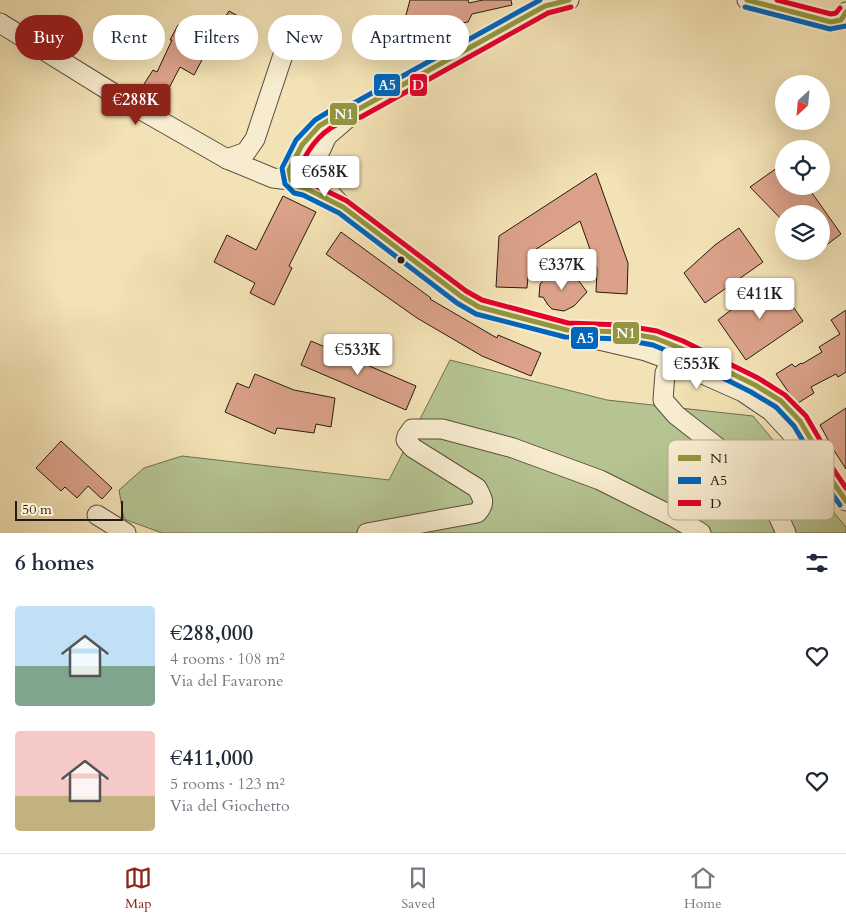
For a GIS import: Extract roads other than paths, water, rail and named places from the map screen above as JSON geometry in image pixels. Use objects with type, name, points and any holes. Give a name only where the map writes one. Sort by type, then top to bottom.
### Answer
[{"type":"street","points":[[343,207],[298,184],[289,170],[302,145],[319,126],[336,116],[357,110],[545,6],[569,0]]},
{"type":"street","points":[[747,0],[831,22],[841,20],[846,12]]},
{"type":"street","points":[[0,23],[130,103],[227,159],[273,178],[313,186],[327,136],[357,110]]},
{"type":"street","points":[[227,159],[246,152],[254,139],[281,60]]},
{"type":"street","points":[[295,160],[305,158],[317,169],[332,196],[343,207],[462,297],[479,307],[567,330],[586,337],[646,351],[671,360],[743,392],[759,402],[771,411],[798,440]]},
{"type":"street","points":[[567,330],[620,332],[655,338],[680,348],[755,385],[781,401],[800,421],[811,440]]},
{"type":"street","points":[[671,360],[665,373],[663,400],[676,415],[709,440]]},
{"type":"street","points":[[367,533],[477,513],[483,506],[483,498],[478,488],[413,448],[406,440],[406,436],[412,429],[442,429],[513,448],[600,480],[668,514]]},
{"type":"street","points":[[834,483],[846,501]]},
{"type":"street","points":[[97,515],[126,533]]},
{"type":"street","points":[[679,520],[701,533]]},
{"type":"street","points":[[780,520],[786,533]]}]
